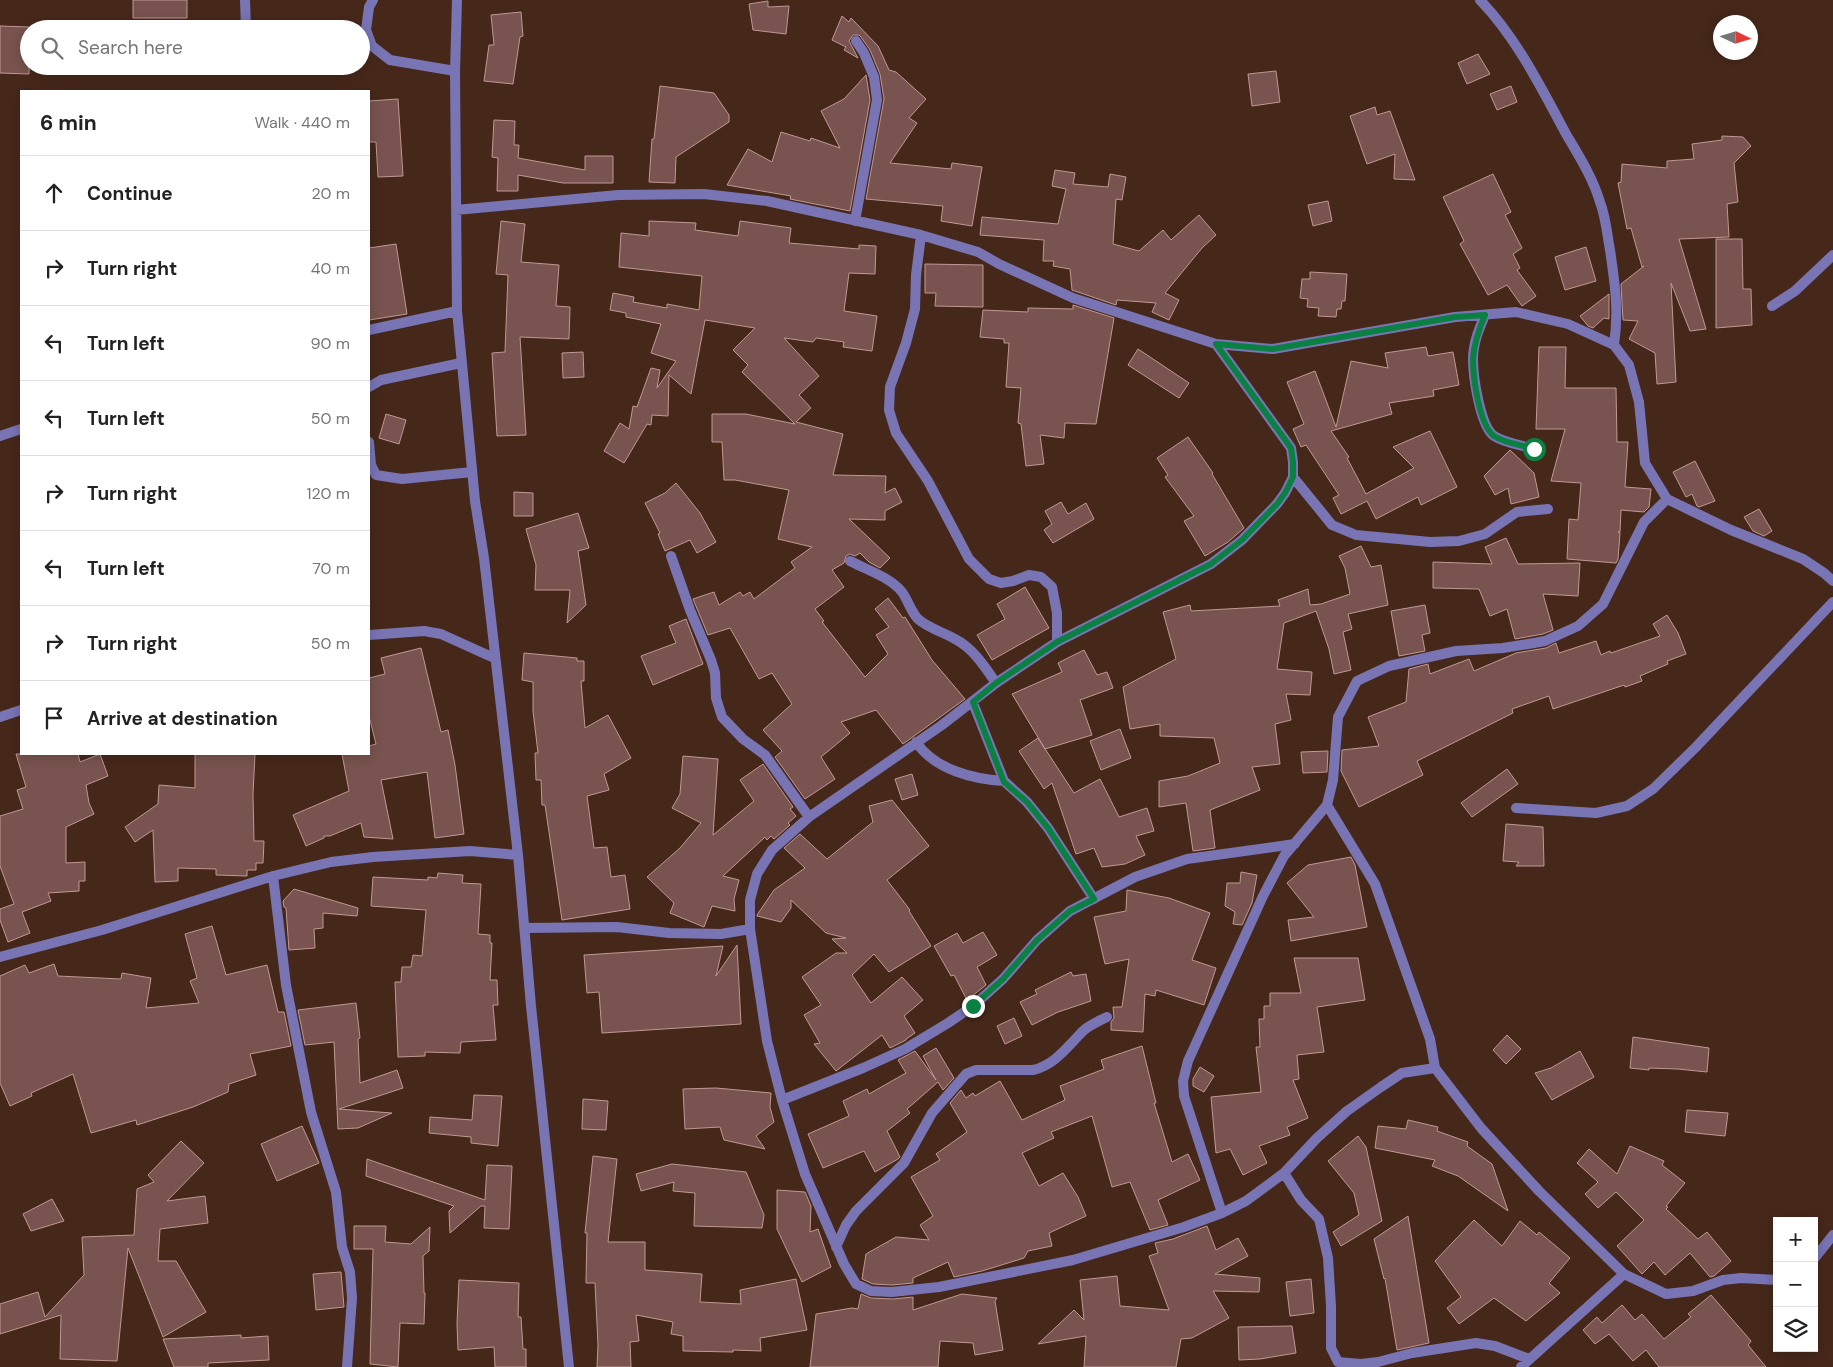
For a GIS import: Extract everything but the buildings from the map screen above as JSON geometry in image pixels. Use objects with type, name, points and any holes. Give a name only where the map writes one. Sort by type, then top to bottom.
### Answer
[{"type":"street","points":[[245,0],[246,20]]},
{"type":"street","points":[[367,20],[369,7],[373,0]]},
{"type":"street","points":[[457,0],[455,71],[457,311],[472,472],[484,558],[518,855],[530,1006],[569,1367]]},
{"type":"street","points":[[1480,0],[1496,16],[1540,85],[1591,178],[1600,200],[1605,216],[1616,293],[1617,323],[1614,345]]},
{"type":"street","points":[[370,41],[372,46],[390,60],[455,71]]},
{"type":"street","points":[[855,221],[878,100],[874,77],[864,53],[856,41]]},
{"type":"street","points":[[456,210],[618,195],[704,194],[767,201],[921,236],[978,252],[1073,298],[1216,344],[1273,349],[1455,317],[1516,312],[1568,324],[1614,345],[1629,365],[1639,402],[1645,463],[1667,499],[1731,530],[1804,559],[1833,581]]},
{"type":"street","points":[[921,236],[914,309],[906,343],[890,387],[889,410],[896,433],[928,481],[969,559],[989,579],[1001,583],[1029,575],[1041,577],[1052,586],[1057,613],[1057,642]]},
{"type":"street","points":[[1772,306],[1795,291],[1833,255]]},
{"type":"street","points":[[370,330],[457,311]]},
{"type":"street","points":[[1485,315],[1476,337],[1473,359],[1479,403],[1488,430],[1494,436],[1506,442],[1534,449]]},
{"type":"street","points":[[1216,344],[1291,448],[1293,477],[1277,504],[1242,540],[1211,564],[1057,642],[996,683],[973,702],[809,817],[772,850],[757,874],[750,900],[750,929],[767,1041],[804,1174],[844,1264],[856,1284],[871,1292],[914,1290],[954,1284],[1073,1260],[1184,1227],[1222,1213],[1246,1201],[1284,1173],[1317,1138],[1347,1111],[1402,1073],[1435,1068]]},
{"type":"street","points":[[370,386],[381,380],[462,363]]},
{"type":"street","points":[[0,436],[20,429]]},
{"type":"street","points":[[370,454],[371,465],[376,475],[402,479],[472,472]]},
{"type":"street","points":[[1293,477],[1332,525],[1356,534],[1430,542],[1459,541],[1486,534],[1517,512],[1548,509]]},
{"type":"street","points":[[1222,1213],[1184,1096],[1183,1081],[1188,1061],[1263,896],[1284,856],[1327,806],[1333,780],[1338,717],[1357,681],[1389,666],[1456,651],[1503,648],[1534,643],[1578,626],[1603,604],[1644,522],[1667,499]]},
{"type":"street","points":[[671,556],[690,610],[711,660],[715,673],[716,698],[722,717],[742,739],[765,755],[809,817]]},
{"type":"street","points":[[850,561],[896,586],[918,619],[957,639],[972,651],[996,683]]},
{"type":"street","points":[[1516,808],[1596,813],[1626,806],[1652,789],[1695,748],[1833,602]]},
{"type":"street","points":[[370,635],[424,631],[441,634],[494,658]]},
{"type":"street","points":[[973,702],[1004,782],[1027,802],[1048,828],[1094,899]]},
{"type":"street","points":[[0,716],[20,710]]},
{"type":"street","points":[[916,742],[922,751],[949,768],[965,775],[1004,782]]},
{"type":"street","points":[[1327,806],[1375,884],[1430,1039],[1435,1068],[1481,1128],[1539,1191],[1624,1274],[1666,1294],[1693,1291],[1723,1280],[1741,1278],[1773,1280]]},
{"type":"street","points":[[782,1100],[863,1068],[905,1048],[948,1023],[973,1006],[1003,979],[1037,940],[1070,911],[1135,877],[1187,859],[1295,844]]},
{"type":"street","points":[[0,957],[102,930],[273,876],[331,862],[373,857],[470,851],[518,855]]},
{"type":"street","points":[[273,876],[286,985],[311,1112],[336,1192],[342,1247],[350,1272],[352,1298],[347,1367]]},
{"type":"street","points":[[525,928],[617,927],[669,933],[721,934],[750,929]]},
{"type":"street","points":[[836,1247],[846,1225],[856,1211],[904,1163],[932,1114],[966,1074],[976,1070],[1033,1070],[1042,1068],[1068,1048],[1084,1030],[1107,1017]]},
{"type":"street","points":[[1284,1173],[1301,1200],[1319,1219],[1328,1258],[1331,1348],[1338,1362],[1361,1364],[1378,1362],[1412,1353],[1476,1343],[1495,1346],[1525,1363],[1624,1274]]},
{"type":"street","points":[[1818,1254],[1833,1235]]},
{"type":"route","points":[[973,1006],[1003,979],[1037,940],[1070,911],[1094,899],[1048,828],[1027,802],[1004,782],[973,702],[996,683],[1057,642],[1211,564],[1242,540],[1277,504],[1293,477],[1291,448],[1267,412],[1216,344],[1273,349],[1455,317],[1485,315],[1476,337],[1473,359],[1479,403],[1488,430],[1494,436],[1506,442],[1534,449]]}]
